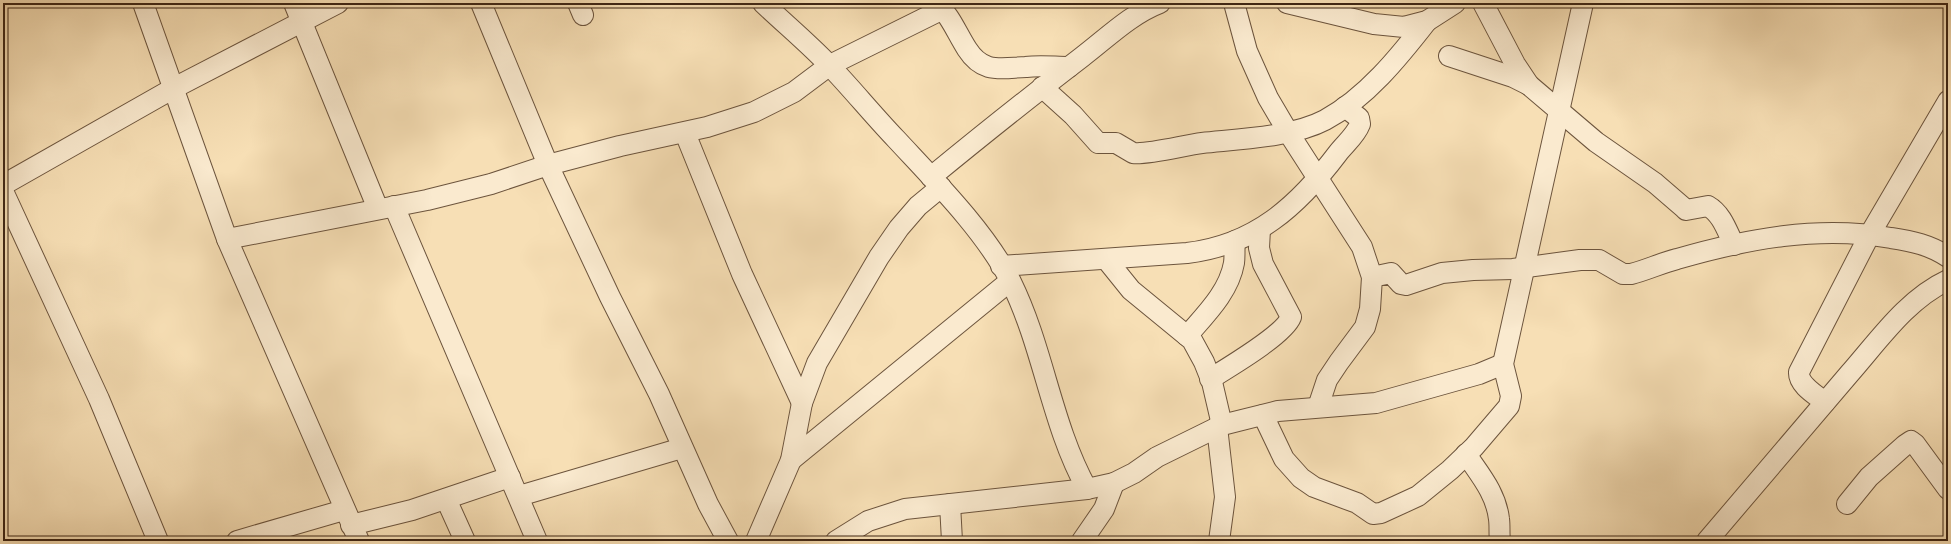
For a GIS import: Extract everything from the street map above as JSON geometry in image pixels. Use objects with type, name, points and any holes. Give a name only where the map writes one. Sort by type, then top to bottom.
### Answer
[{"type":"street","points":[[143,3],[227,239],[352,525]]},
{"type":"street","points":[[294,3],[386,208],[519,496],[537,541]]},
{"type":"street","points":[[3,185],[174,88],[338,3]]},
{"type":"street","points":[[481,3],[548,165],[610,297],[658,394],[708,504],[728,541]]},
{"type":"street","points":[[763,3],[830,65],[864,106],[936,182],[986,242],[1006,274],[1027,316],[1065,445],[1087,489]]},
{"type":"street","points":[[756,541],[791,460],[802,403],[817,363],[879,257],[899,228],[936,182],[1042,87],[1144,9],[1160,3]]},
{"type":"street","points":[[1234,3],[1247,51],[1268,98],[1288,132],[1362,247],[1372,277],[1370,309],[1365,327],[1327,380],[1318,407]]},
{"type":"street","points":[[1287,3],[1374,24],[1404,27],[1427,21],[1455,3]]},
{"type":"street","points":[[1483,3],[1515,64],[1529,85]]},
{"type":"street","points":[[1263,414],[1284,459],[1302,478],[1314,487],[1358,504],[1373,514],[1381,513],[1418,496],[1466,454],[1512,402],[1502,364],[1583,3]]},
{"type":"street","points":[[227,239],[386,208],[491,184],[548,165],[620,146],[686,133],[754,112],[794,92],[830,65],[940,6],[953,22],[966,48],[977,62],[997,70],[1027,66],[1069,67]]},
{"type":"street","points":[[1042,87],[1073,115],[1098,143],[1116,143],[1133,153],[1138,154],[1183,145],[1288,132],[1324,121],[1345,107],[1372,84],[1401,54],[1427,21]]},
{"type":"street","points":[[1449,56],[1513,77],[1529,85],[1620,160],[1667,192],[1686,210],[1703,206],[1712,208],[1720,216],[1734,245]]},
{"type":"street","points":[[1825,402],[1802,383],[1799,378],[1799,372],[1870,234],[1948,101]]},
{"type":"street","points":[[791,460],[1006,274],[1106,259],[1210,250],[1235,241],[1260,229],[1281,215],[1306,193],[1319,179],[1360,124],[1359,118],[1345,107]]},
{"type":"street","points":[[686,133],[742,274],[802,403]]},
{"type":"street","points":[[3,191],[99,399],[158,541]]},
{"type":"street","points":[[1210,379],[1254,350],[1288,324],[1291,317],[1263,264],[1259,248],[1260,229]]},
{"type":"street","points":[[1372,277],[1391,273],[1402,284],[1406,285],[1442,273],[1524,267],[1580,260],[1599,260],[1623,274],[1631,274],[1679,258],[1734,245],[1766,238],[1813,233],[1870,234],[1915,242],[1936,249],[1948,257]]},
{"type":"street","points":[[1187,336],[1211,308],[1224,289],[1234,264],[1235,241]]},
{"type":"street","points":[[1106,259],[1131,290],[1192,340],[1204,362],[1210,379],[1220,426],[1225,497],[1219,541]]},
{"type":"street","points":[[1707,541],[1906,309],[1936,286],[1948,280]]},
{"type":"street","points":[[836,541],[868,521],[905,509],[1087,489],[1114,483],[1157,457],[1220,426],[1278,411],[1376,403],[1479,374],[1502,364]]},
{"type":"street","points":[[1847,504],[1869,477],[1905,444],[1911,442],[1916,444],[1948,489]]},
{"type":"street","points":[[519,496],[682,448]]},
{"type":"street","points":[[1466,454],[1490,490],[1499,519],[1495,538]]},
{"type":"street","points":[[237,541],[352,525],[412,510],[510,477]]},
{"type":"street","points":[[1082,541],[1104,509],[1114,483]]},
{"type":"street","points":[[446,499],[465,541]]},
{"type":"street","points":[[950,504],[952,541]]}]
